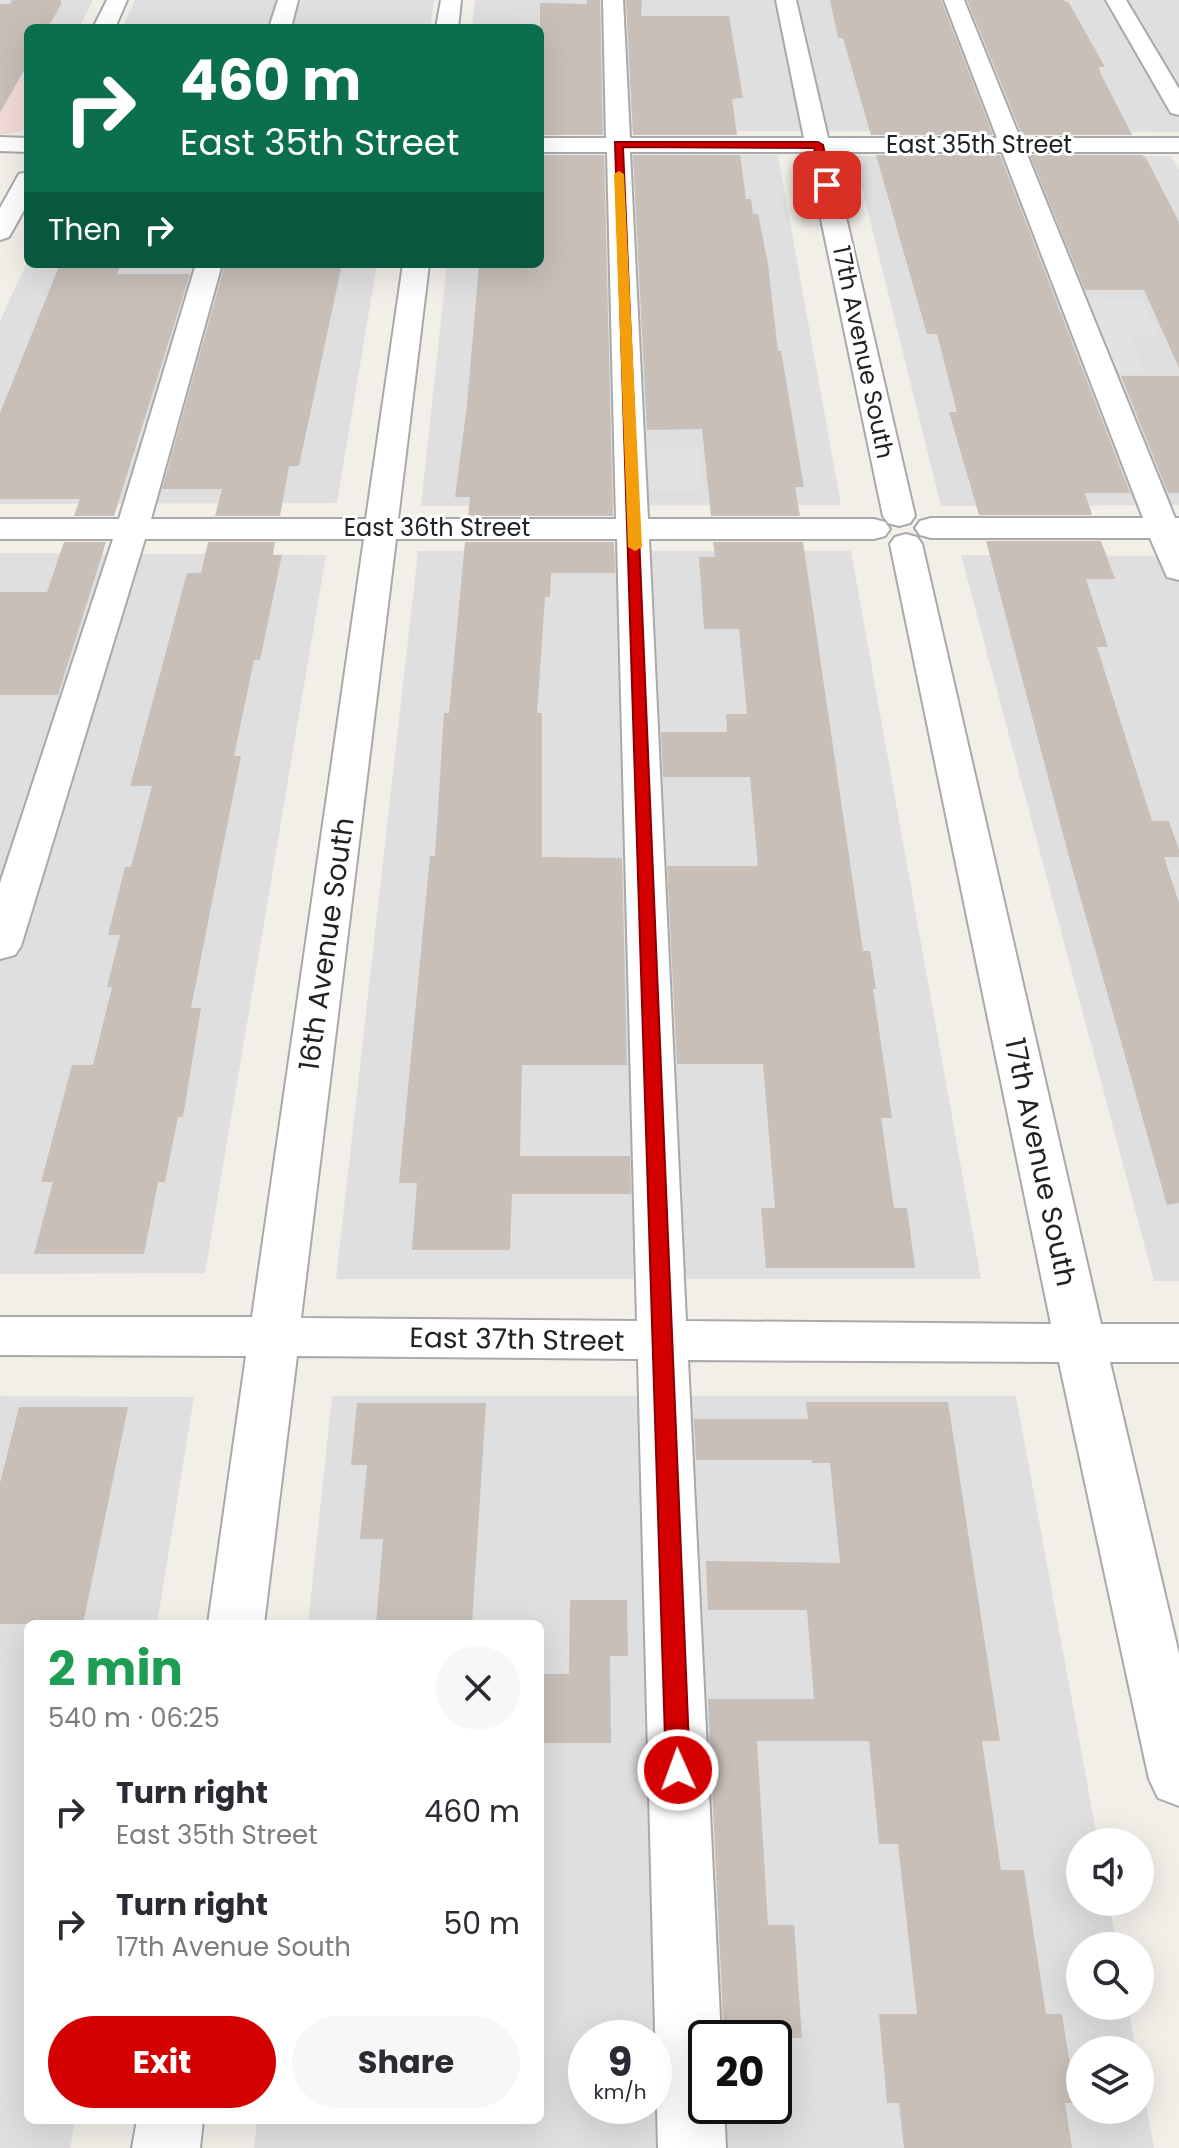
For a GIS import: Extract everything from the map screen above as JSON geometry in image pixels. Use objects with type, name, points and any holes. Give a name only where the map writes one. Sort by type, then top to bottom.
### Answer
[{"type":"street","points":[[106,24],[117,0]]},
{"type":"street","points":[[281,24],[288,0]]},
{"type":"street","points":[[448,24],[451,0]]},
{"type":"street","points":[[613,0],[692,2148]]},
{"type":"street","name":"17th Avenue South","points":[[786,0],[1080,1343],[1179,1779]]},
{"type":"street","points":[[954,0],[1170,528],[1179,570]]},
{"type":"street","points":[[1116,0],[1179,108]]},
{"type":"street","points":[[0,144],[24,145]]},
{"type":"street","name":"East 35th Street","points":[[544,145],[1179,145]]},
{"type":"street","points":[[2,223],[24,186]]},
{"type":"street","points":[[0,946],[132,529],[208,268]]},
{"type":"street","name":"16th Avenue South","points":[[237,1620],[415,268]]},
{"type":"street","name":"East 36th Street","points":[[0,529],[1170,528]]},
{"type":"street","name":"East 37th Street","points":[[0,1336],[274,1335],[663,1341],[1179,1343]]},
{"type":"street","points":[[166,2148],[169,2124]]},
{"type":"shaded area","points":[[0,0],[93,0],[81,24],[24,24],[24,81],[0,81]]},
{"type":"shaded area","points":[[135,0],[434,0],[431,24],[124,24]]},
{"type":"shaded area","points":[[475,0],[1179,0],[1179,132],[544,131],[544,24],[472,24]]},
{"type":"shaded area","points":[[0,81],[24,81],[24,130],[0,135]]},
{"type":"shaded area","points":[[778,155],[841,505],[421,506],[447,268],[544,268],[544,156]]},
{"type":"shaded area","points":[[854,156],[1171,156],[1179,170],[1179,505],[941,506]]},
{"type":"shaded area","points":[[24,268],[376,268],[337,503],[0,504],[0,321]]},
{"type":"shaded area","points":[[1079,297],[1142,299],[1159,336],[1130,337],[1145,373],[1109,373]]},
{"type":"shaded area","points":[[638,448],[700,448],[703,490],[639,490]]},
{"type":"shaded area","points":[[418,551],[851,551],[981,1279],[336,1279]]},
{"type":"shaded area","points":[[0,553],[326,555],[205,1273],[0,1274]]},
{"type":"shaded area","points":[[961,555],[1179,556],[1179,1281],[1154,1281]]},
{"type":"shaded area","points":[[0,1396],[194,1397],[158,1620],[24,1620],[24,2124],[74,2124],[70,2148],[0,2148]]},
{"type":"shaded area","points":[[332,1396],[1016,1396],[1095,1828],[1066,1828],[1066,1916],[1112,1916],[1114,1932],[1066,1932],[1066,2020],[1131,2020],[1133,2036],[1066,2036],[1066,2124],[1150,2124],[1154,2148],[254,2148],[257,2124],[544,2124],[544,1620],[308,1620]]},
{"type":"building","points":[[12,0],[61,0],[50,24],[24,24],[24,70],[0,113],[0,4],[10,4]]},
{"type":"building","points":[[587,0],[600,0],[603,135],[544,135],[544,24],[540,24],[540,3],[587,4]]},
{"type":"building","points":[[626,0],[642,0],[641,16],[729,16],[743,98],[732,99],[737,135],[633,135]]},
{"type":"building","points":[[830,0],[941,0],[993,135],[871,135],[843,38],[838,38]]},
{"type":"building","points":[[967,0],[1063,0],[1069,3],[1105,67],[1099,67],[1100,72],[1132,135],[1022,135]]},
{"type":"building","points":[[544,155],[604,155],[613,516],[468,516],[470,497],[455,497],[467,405],[479,268],[544,268]]},
{"type":"building","points":[[633,155],[740,155],[746,199],[751,199],[753,214],[758,214],[768,264],[778,351],[781,351],[804,487],[795,487],[800,516],[711,516],[702,429],[647,430]]},
{"type":"building","points":[[876,155],[1000,155],[1130,493],[1085,493],[1092,515],[979,515],[949,412],[957,412],[937,334],[927,334]]},
{"type":"building","points":[[1030,155],[1142,155],[1146,158],[1179,222],[1179,368],[1144,290],[1085,290]]},
{"type":"building","points":[[58,268],[119,268],[117,274],[190,274],[114,516],[74,516],[80,499],[0,499],[0,413]]},
{"type":"building","points":[[224,268],[341,268],[299,466],[289,466],[280,516],[215,516],[222,489],[162,489]]},
{"type":"building","points":[[1121,376],[1179,376],[1179,493],[1168,493]]},
{"type":"building","points":[[986,541],[1101,541],[1115,579],[1086,579],[1108,647],[1097,647],[1152,821],[1169,821],[1179,850],[1179,857],[1164,857],[1179,903],[1179,1203],[1167,1205],[1069,857]]},
{"type":"building","points":[[64,542],[106,542],[58,695],[0,695],[0,592],[47,592]]},
{"type":"building","points":[[208,542],[275,542],[273,555],[282,555],[260,660],[254,660],[234,756],[241,756],[191,1008],[201,1008],[183,1117],[178,1117],[165,1182],[158,1182],[144,1254],[34,1254],[53,1182],[41,1182],[72,1065],[93,1065],[112,987],[107,987],[120,935],[108,935],[125,867],[131,867],[152,786],[130,786],[187,573],[201,573]]},
{"type":"building","points":[[465,542],[614,542],[615,573],[551,573],[550,597],[545,597],[537,713],[542,713],[542,857],[622,858],[627,1065],[522,1065],[520,1156],[630,1156],[631,1194],[512,1194],[510,1250],[412,1250],[417,1183],[399,1183],[430,856],[435,856],[444,713],[449,713]]},
{"type":"building","points":[[713,542],[803,542],[863,951],[870,951],[876,989],[873,989],[892,1118],[881,1118],[894,1208],[907,1208],[915,1268],[766,1268],[761,1208],[775,1208],[763,1064],[677,1064],[667,866],[758,866],[750,777],[663,777],[661,732],[727,732],[726,714],[747,714],[739,629],[704,629],[699,557],[715,557]]},
{"type":"building","points":[[806,1402],[948,1402],[1000,1741],[982,1741],[1001,1870],[1024,1870],[1046,2014],[1062,2014],[1066,2039],[1066,2124],[1072,2148],[904,2148],[899,2103],[887,2103],[879,2014],[917,2014],[898,1844],[879,1844],[869,1741],[757,1741],[768,1925],[794,1925],[802,2038],[792,2038],[792,2020],[723,2020],[708,1699],[814,1699],[807,1610],[708,1610],[706,1561],[840,1563],[830,1463],[812,1463],[812,1460],[696,1460],[694,1419],[808,1419]]},
{"type":"building","points":[[357,1403],[486,1403],[472,1620],[376,1620],[383,1539],[360,1539],[367,1465],[351,1465]]},
{"type":"building","points":[[19,1407],[128,1407],[84,1620],[24,1620],[24,1624],[0,1624],[0,1483]]},
{"type":"building","points":[[570,1600],[627,1600],[628,1656],[610,1656],[611,1743],[544,1743],[544,1674],[569,1674]]},
{"type":"slow traffic","points":[[619,174],[635,547]]},
{"type":"route","points":[[678,1770],[634,509],[618,144],[818,145],[827,185]]}]
